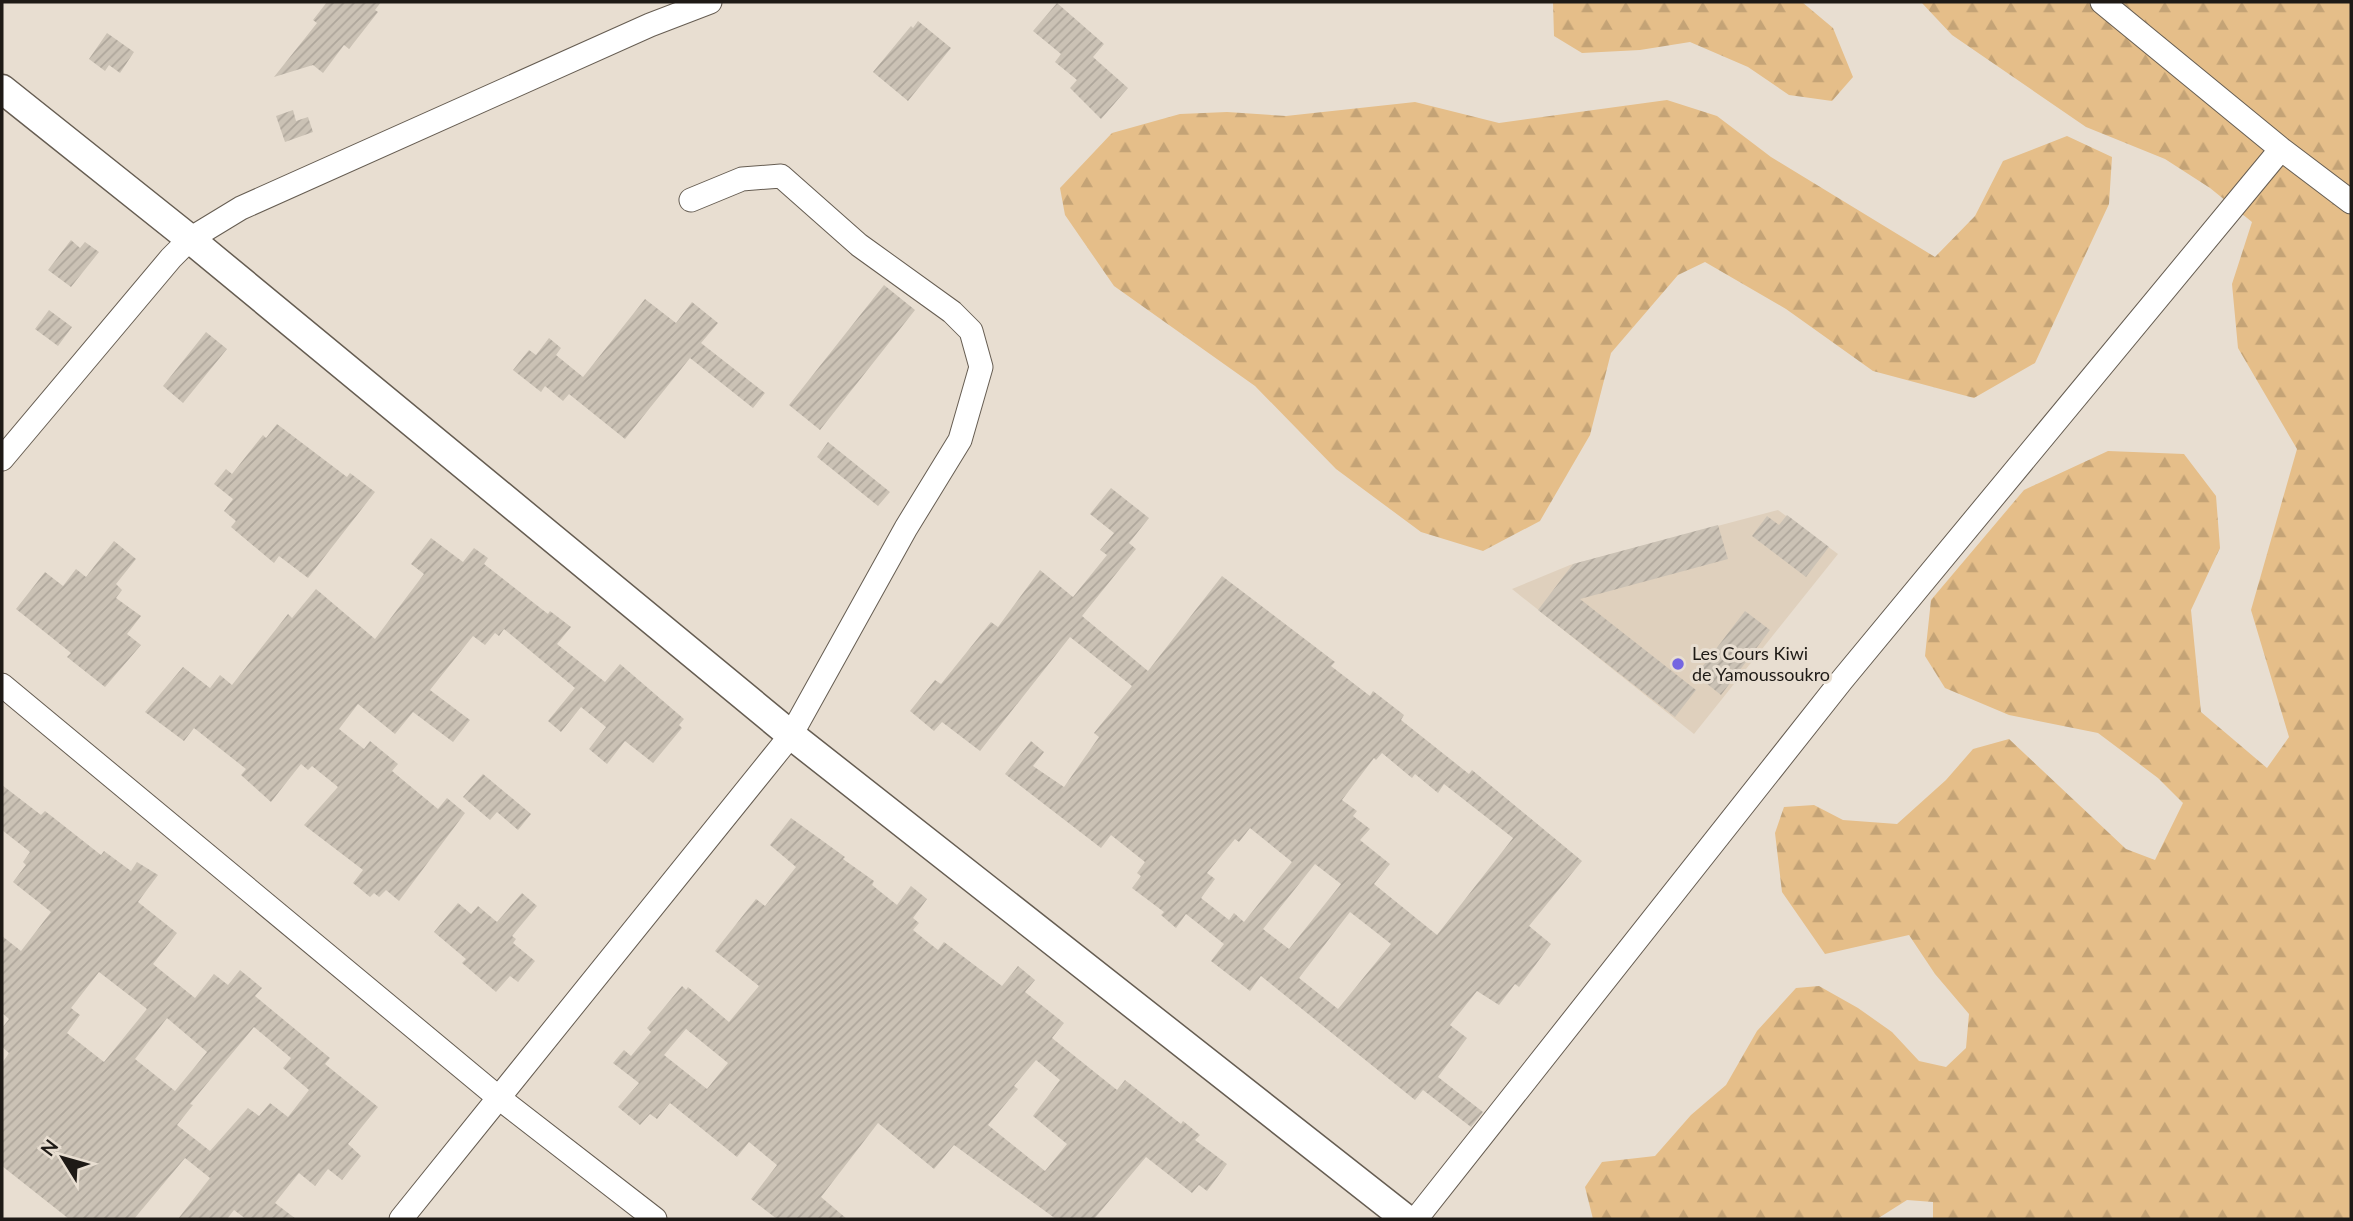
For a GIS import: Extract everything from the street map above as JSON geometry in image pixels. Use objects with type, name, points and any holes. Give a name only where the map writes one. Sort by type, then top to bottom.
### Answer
[{"type":"street","points":[[2,459],[190,239],[241,208],[650,24],[710,2]]},
{"type":"street","points":[[2102,2],[2281,149],[2351,202]]},
{"type":"street","points":[[2,89],[190,239],[790,735],[1406,1219]]},
{"type":"street","points":[[1416,1219],[1842,680],[2281,149]]},
{"type":"street","points":[[401,1219],[790,735],[906,528],[960,440],[981,367],[971,331],[952,312],[859,245],[782,176],[743,180],[691,200]]},
{"type":"street","points":[[2,685],[499,1098],[655,1219]]},
{"type":"shaded area","name":"Les Cours Kiwi de Yamoussoukro","points":[[1778,510],[1838,554],[1694,734],[1512,589],[1570,565]]},
{"type":"green space","points":[[1553,2],[1802,2],[1833,28],[1853,77],[1832,101],[1789,95],[1748,67],[1690,42],[1640,50],[1582,53],[1554,36]]},
{"type":"green space","points":[[1921,2],[2351,2],[2351,1219],[1933,1219],[1933,1202],[1907,1200],[1877,1219],[1593,1219],[1585,1187],[1602,1162],[1655,1156],[1691,1115],[1726,1085],[1757,1031],[1796,988],[1819,986],[1858,1008],[1892,1032],[1919,1061],[1946,1067],[1966,1048],[1969,1014],[1935,974],[1909,935],[1825,954],[1782,892],[1775,833],[1784,807],[1814,805],[1843,820],[1897,824],[1946,780],[1973,749],[2009,739],[2126,849],[2155,860],[2183,803],[2158,778],[2098,733],[2009,715],[1945,688],[1925,656],[1931,600],[2024,490],[2108,451],[2184,454],[2216,496],[2220,548],[2191,610],[2201,712],[2267,768],[2289,737],[2251,610],[2297,449],[2238,348],[2232,284],[2252,222],[2210,188],[2165,159],[2086,127],[1952,35]]},
{"type":"green space","points":[[1667,100],[1717,116],[1771,157],[1935,257],[1975,216],[2003,161],[2067,136],[2112,157],[2109,204],[2035,363],[1974,398],[1873,371],[1786,309],[1705,262],[1678,275],[1611,353],[1590,435],[1540,521],[1483,551],[1421,532],[1336,469],[1255,386],[1114,286],[1065,215],[1060,188],[1112,133],[1180,114],[1227,112],[1286,116],[1415,102],[1499,123]]},
{"type":"building","points":[[327,2],[381,2],[375,10],[378,12],[349,49],[344,45],[323,73],[313,65],[274,77],[317,23],[313,20]]},
{"type":"building","points":[[1057,3],[1104,44],[1093,57],[1128,88],[1101,119],[1070,88],[1077,80],[1055,62],[1061,54],[1033,31]]},
{"type":"building","points":[[918,21],[951,48],[908,101],[873,72]]},
{"type":"building","points":[[107,33],[134,52],[120,73],[109,65],[105,71],[89,59]]},
{"type":"building","points":[[293,110],[296,121],[308,117],[313,132],[285,142],[276,116]]},
{"type":"building","points":[[71,240],[80,248],[85,242],[99,252],[71,287],[48,270]]},
{"type":"building","points":[[884,285],[915,310],[820,430],[789,405]]},
{"type":"building","points":[[645,299],[676,323],[692,302],[718,323],[701,343],[765,393],[753,408],[690,358],[625,439],[569,394],[563,401],[545,386],[541,392],[513,370],[529,350],[536,355],[549,338],[561,348],[556,355],[583,377]]},
{"type":"building","points":[[49,310],[72,327],[58,346],[35,329]]},
{"type":"building","points":[[206,332],[227,349],[183,403],[163,386]]},
{"type":"building","points":[[277,424],[347,477],[350,473],[375,492],[308,578],[279,556],[274,563],[231,527],[236,521],[224,511],[233,499],[214,484],[226,469],[232,474],[263,435],[266,438]]},
{"type":"building","points":[[828,442],[890,492],[878,506],[817,457]]},
{"type":"building","points":[[1111,488],[1149,518],[1129,543],[1136,549],[1082,616],[1148,671],[1222,576],[1335,662],[1331,666],[1370,696],[1373,691],[1404,715],[1401,720],[1469,774],[1472,770],[1582,861],[1529,926],[1551,944],[1519,987],[1515,984],[1499,1005],[1477,991],[1450,1025],[1467,1038],[1438,1077],[1483,1112],[1471,1127],[1423,1090],[1415,1100],[1261,976],[1250,991],[1211,961],[1224,944],[1186,914],[1176,928],[1161,915],[1164,912],[1132,888],[1141,876],[1137,873],[1145,862],[1111,835],[1101,848],[1005,774],[1031,741],[1044,752],[1033,766],[1064,787],[1099,737],[1094,733],[1132,686],[1070,637],[980,751],[942,722],[934,731],[910,711],[935,680],[941,684],[991,622],[998,627],[1040,570],[1073,597],[1107,555],[1100,550],[1114,533],[1090,514]],"holes":[[[1382,753],[1412,778],[1415,774],[1438,793],[1444,784],[1513,838],[1437,935],[1374,884],[1390,864],[1360,840],[1370,829],[1353,816],[1357,811],[1342,800],[1374,758],[1376,760]],[[1250,828],[1292,862],[1244,922],[1234,913],[1229,920],[1201,898],[1215,879],[1207,873],[1235,839],[1239,842]],[[1315,864],[1341,884],[1289,949],[1263,929]],[[1350,912],[1391,944],[1338,1009],[1299,978]]]},
{"type":"building","points":[[1787,515],[1829,547],[1806,577],[1752,536],[1767,516],[1779,525]]},
{"type":"building","points":[[1718,525],[1728,559],[1580,599],[1696,690],[1675,717],[1538,610],[1573,564]]},
{"type":"building","points":[[431,538],[463,562],[474,548],[488,558],[484,564],[548,614],[550,611],[571,627],[557,644],[605,682],[620,664],[684,719],[679,725],[682,728],[653,763],[625,741],[607,764],[589,749],[606,727],[581,707],[561,732],[548,721],[575,688],[504,629],[499,636],[495,633],[485,645],[473,636],[430,690],[470,720],[453,742],[413,712],[395,734],[358,704],[339,729],[364,749],[370,741],[398,764],[392,771],[438,809],[447,798],[465,813],[399,901],[386,890],[379,897],[374,893],[370,897],[353,883],[363,870],[304,825],[338,787],[312,766],[308,770],[301,764],[271,802],[241,775],[246,769],[194,728],[184,741],[145,712],[183,667],[210,688],[220,675],[232,685],[288,614],[292,618],[316,589],[375,639],[424,574],[411,564]]},
{"type":"building","points":[[114,541],[136,559],[116,584],[122,590],[116,598],[141,616],[127,634],[141,645],[105,687],[67,657],[71,653],[16,609],[45,572],[63,586],[76,569],[86,577]]},
{"type":"building","points":[[1745,611],[1770,630],[1721,695],[1696,675]]},
{"type":"building","points":[[483,774],[531,814],[518,830],[497,812],[490,820],[463,797]]},
{"type":"building","points":[[2,785],[41,815],[45,811],[101,855],[104,851],[131,871],[137,862],[158,875],[138,902],[177,933],[153,964],[195,998],[214,974],[228,985],[240,970],[262,988],[255,996],[330,1058],[325,1064],[378,1107],[348,1144],[361,1156],[342,1180],[328,1169],[315,1186],[299,1173],[275,1203],[296,1219],[246,1219],[234,1210],[227,1219],[178,1219],[210,1178],[185,1158],[134,1219],[69,1219],[2,1166],[2,1063],[9,1053],[2,1047],[2,1028],[9,1019],[2,1013],[2,936],[21,951],[51,912],[13,882],[26,865],[23,862],[30,852],[2,830]],"holes":[[[99,972],[147,1009],[104,1062],[67,1033],[80,1015],[71,1008]],[[167,1018],[207,1052],[175,1091],[135,1059]],[[254,1027],[291,1058],[283,1068],[309,1090],[288,1117],[270,1103],[259,1116],[248,1108],[210,1151],[177,1125],[193,1105],[190,1104]]]},
{"type":"building","points":[[791,818],[845,857],[843,859],[874,881],[872,885],[897,905],[911,886],[927,899],[913,918],[919,923],[913,930],[938,950],[944,942],[1002,986],[1018,966],[1035,980],[1025,992],[1064,1023],[1052,1038],[1117,1090],[1125,1080],[1181,1124],[1183,1121],[1200,1135],[1195,1140],[1227,1164],[1207,1191],[1199,1185],[1192,1193],[1146,1157],[1094,1219],[1056,1219],[954,1145],[934,1169],[878,1123],[821,1197],[847,1219],[777,1219],[751,1199],[777,1165],[749,1142],[737,1157],[670,1103],[657,1119],[650,1114],[640,1125],[618,1107],[639,1083],[613,1063],[624,1050],[631,1056],[651,1032],[647,1028],[682,986],[686,990],[688,987],[729,1022],[759,986],[715,951],[756,899],[765,906],[796,867],[770,845]],"holes":[[[686,1029],[728,1063],[707,1089],[664,1055]],[[1036,1060],[1060,1080],[1033,1116],[1067,1144],[1045,1171],[988,1125],[1018,1089],[1014,1086]]]},
{"type":"building","points":[[522,893],[537,906],[512,936],[516,939],[513,943],[535,961],[518,982],[510,976],[496,992],[462,963],[466,959],[434,932],[458,903],[471,914],[478,906],[497,922]]},
{"type":"place","name":"Les Cours Kiwi de Yamoussoukro","points":[[1678,664]]}]
